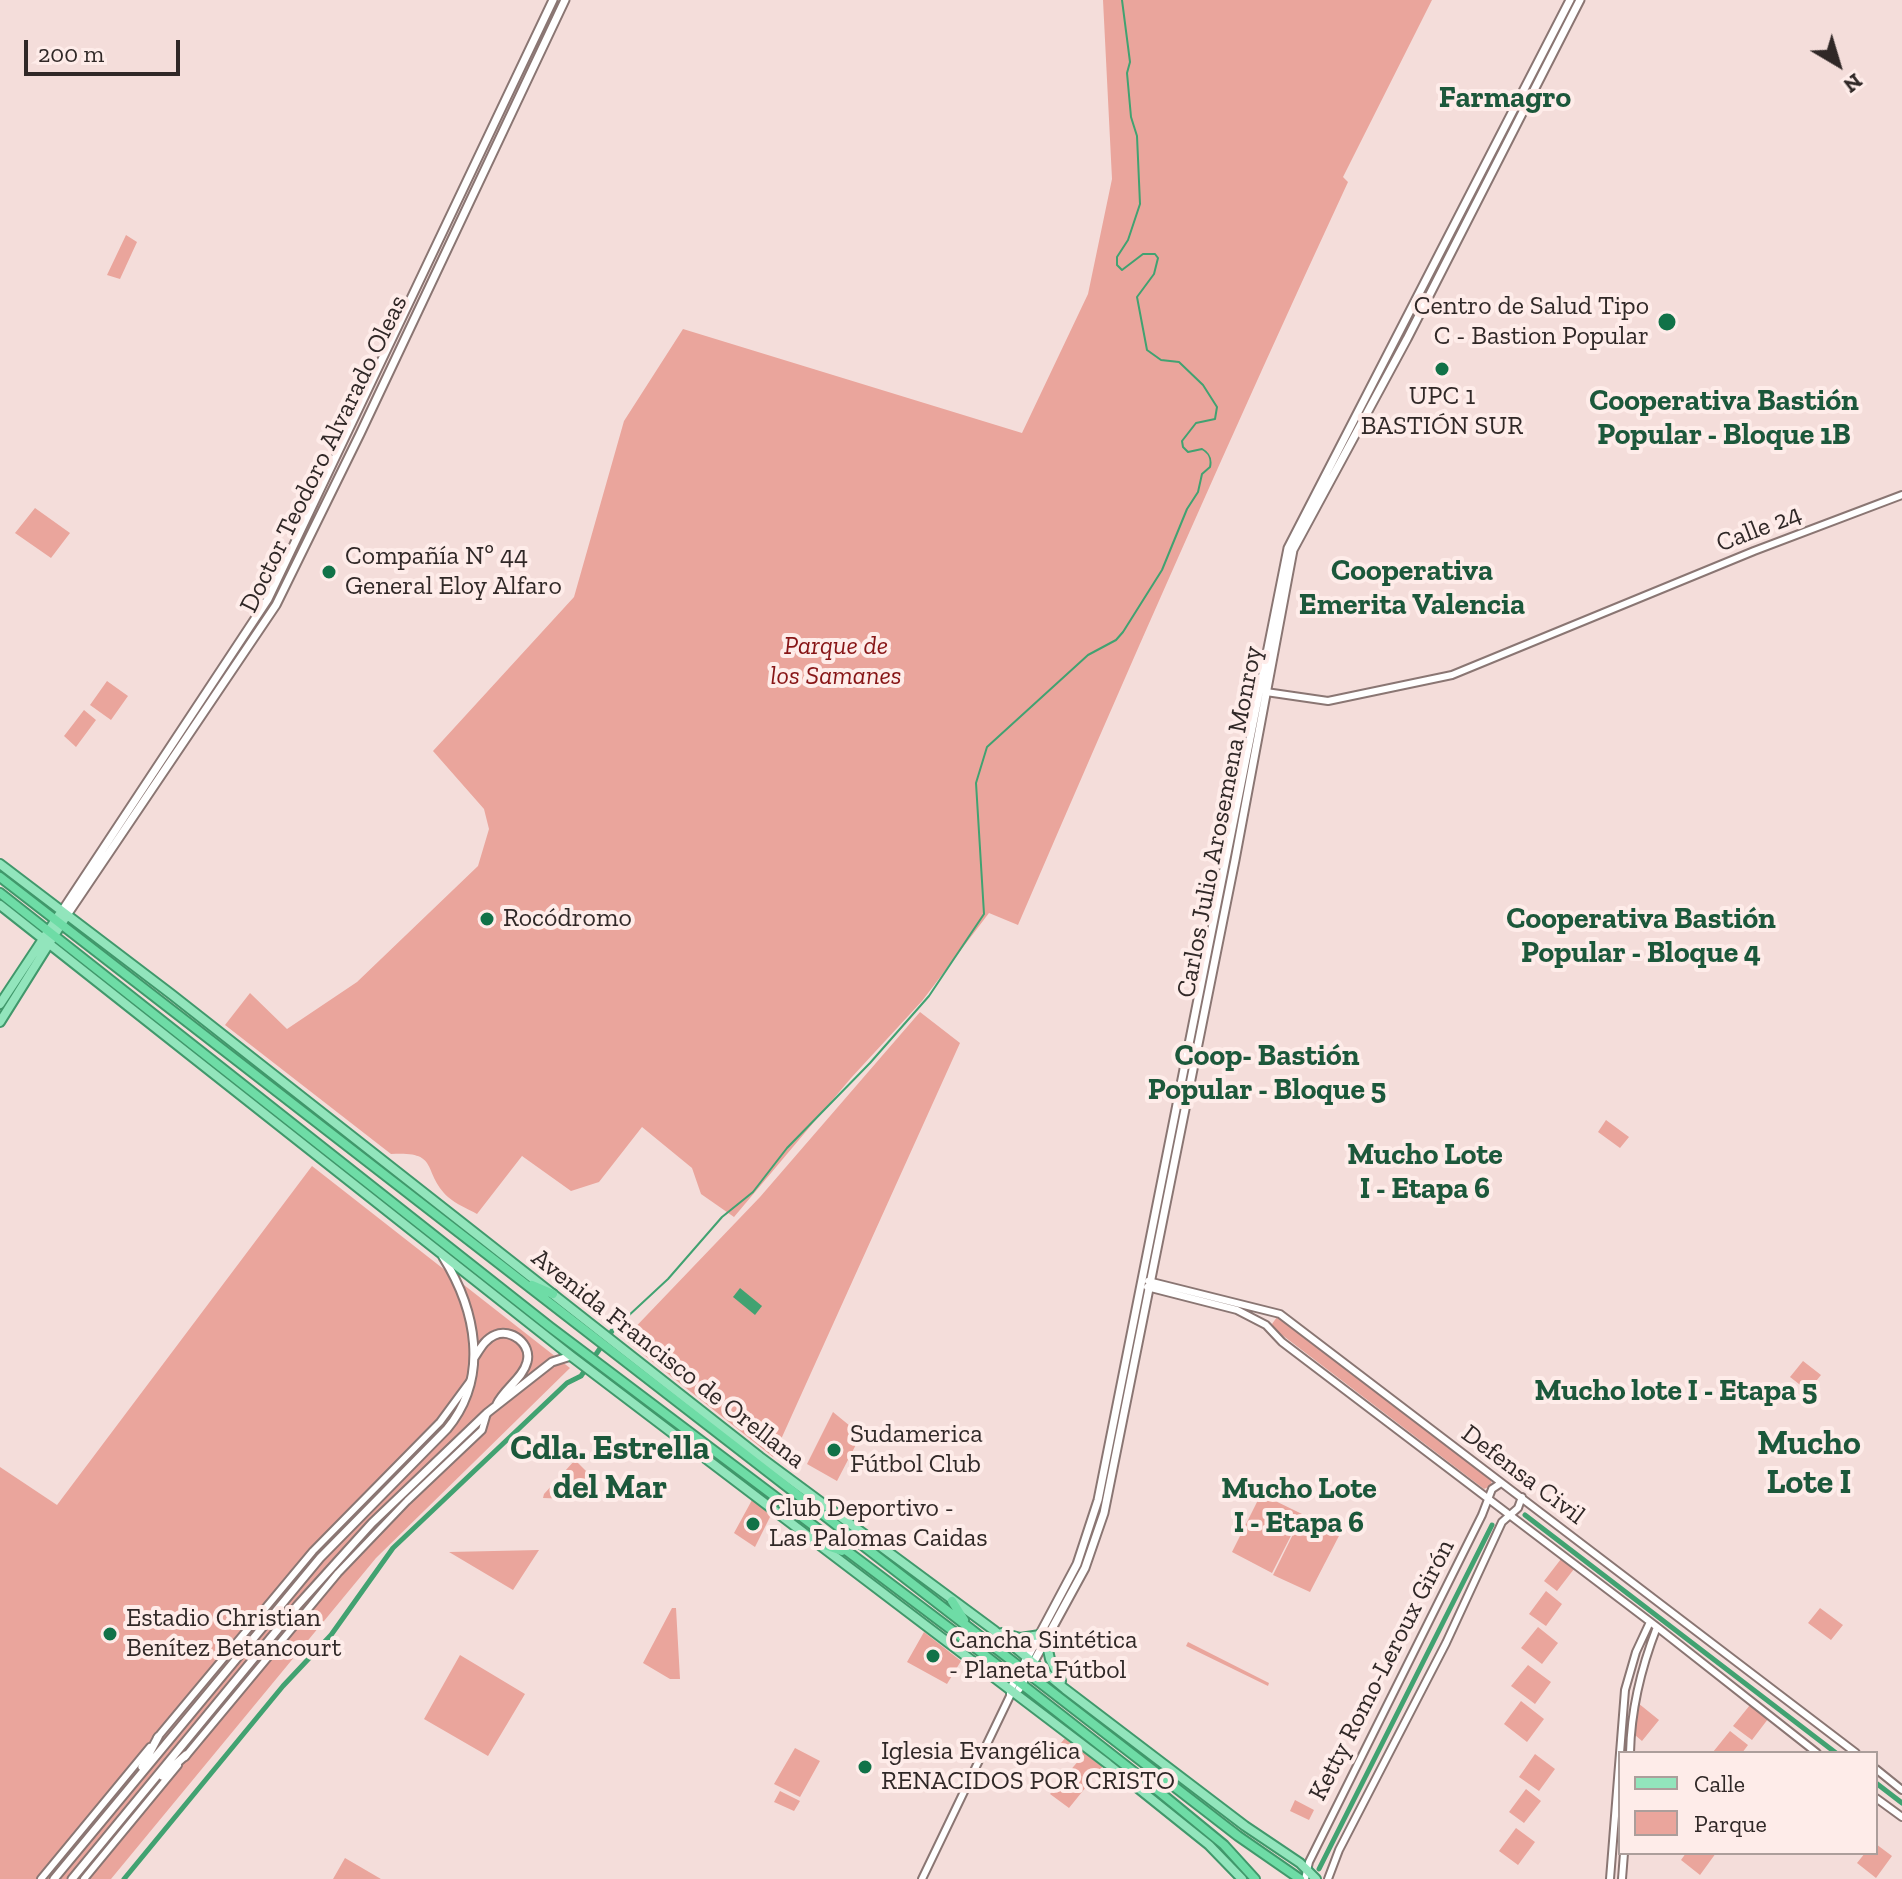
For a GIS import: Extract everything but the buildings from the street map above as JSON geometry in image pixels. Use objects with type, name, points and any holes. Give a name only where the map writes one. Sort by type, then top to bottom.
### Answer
[{"type":"highway","name":"Avenida Francisco de Orellana","points":[[0,877],[520,1280],[599,1336],[1238,1836],[1304,1876]]},
{"type":"highway","name":"Avenida Francisco de Orellana","points":[[0,893],[49,937],[550,1327],[578,1356],[853,1555],[1212,1834],[1255,1879]]},
{"type":"highway","points":[[520,1280],[553,1294]]},
{"type":"highway","points":[[550,1327],[561,1347]]},
{"type":"highway","points":[[816,1542],[853,1555]]},
{"type":"highway","points":[[952,1601],[972,1630]]},
{"type":"main road","name":"Doctor Teodoro Alvarado Oleas","points":[[298,550],[553,0]]},
{"type":"main road","name":"Doctor Teodoro Alvarado Oleas","points":[[0,1004],[65,913],[298,550],[360,434],[565,0]]},
{"type":"main road","name":"Carlos Julio Arosemena Monroy","points":[[1012,1693],[1043,1638],[1091,1525],[1233,870],[1288,548],[1570,0]]},
{"type":"main road","name":"Carlos Julio Arosemena Monroy","points":[[1263,690],[1293,550],[1407,339],[1580,0]]},
{"type":"main road","name":"Avenida Francisco de Orellana","points":[[0,864],[553,1294],[599,1336]]},
{"type":"main road","name":"Avenida Francisco de Orellana","points":[[0,905],[49,937],[440,1252],[561,1347],[578,1356]]},
{"type":"main road","name":"Doctor Teodoro Alvarado Oleas","points":[[0,1022],[49,937]]},
{"type":"main road","points":[[54,1879],[320,1558],[447,1429],[464,1406],[473,1377],[474,1358],[469,1311],[463,1293],[440,1252]]},
{"type":"main road","points":[[474,1358],[488,1339],[500,1333],[516,1336],[524,1346],[528,1356],[525,1366],[496,1406]]},
{"type":"main road","name":"Avenida Francisco de Orellana","points":[[615,1349],[995,1631],[1065,1689],[1245,1826],[1304,1876],[1316,1879]]},
{"type":"main road","points":[[72,1879],[331,1567],[401,1494],[487,1413],[552,1362],[578,1356]]},
{"type":"main road","name":"Avenida Francisco de Orellana","points":[[599,1370],[816,1542],[1197,1835],[1242,1879]]},
{"type":"main road","points":[[995,1631],[1020,1638],[1043,1638],[1065,1689]]},
{"type":"main road","points":[[135,1781],[158,1737]]},
{"type":"main road","points":[[145,1790],[186,1755]]},
{"type":"street","name":"Calle 24","points":[[1263,690],[1328,701],[1452,675],[1754,551],[1902,495]]},
{"type":"street","name":"Defensa Civil","points":[[1145,1284],[1280,1314],[1853,1751]]},
{"type":"street","name":"Defensa Civil","points":[[1145,1284],[1237,1310],[1261,1321],[1292,1350],[1657,1627],[1814,1751]]},
{"type":"street","points":[[41,1879],[313,1551],[440,1422],[473,1377]]},
{"type":"street","points":[[84,1879],[338,1573],[407,1501],[482,1430],[487,1413]]},
{"type":"street","name":"Ketty Romo-Leroux Girón","points":[[1304,1876],[1485,1510],[1492,1489],[1501,1483]]},
{"type":"street","points":[[1508,1515],[1518,1508],[1522,1497]]},
{"type":"street","name":"Ketty Romo-Leroux Girón","points":[[1328,1879],[1339,1850],[1508,1515]]},
{"type":"street","points":[[1610,1879],[1625,1690],[1636,1652],[1650,1622]]},
{"type":"street","points":[[1630,1751],[1631,1724],[1644,1664],[1657,1627]]},
{"type":"street","points":[[922,1879],[1012,1693]]},
{"type":"street","points":[[1621,1723],[1626,1728],[1631,1724]]},
{"type":"street","points":[[1618,1750],[1623,1745],[1630,1751]]},
{"type":"street","points":[[1878,1771],[1902,1790]]},
{"type":"street","points":[[1878,1799],[1902,1817]]},
{"type":"street","points":[[1622,1879],[1624,1855]]},
{"type":"green space","name":"Parque de los Samanes","points":[[1103,0],[1432,0],[1343,177],[1348,182],[1180,552],[1018,925],[989,913],[922,1001],[851,1078],[734,1217],[701,1194],[692,1168],[642,1127],[599,1182],[571,1191],[522,1156],[477,1214],[448,1197],[424,1159],[391,1154],[225,1025],[250,993],[287,1029],[357,982],[478,866],[489,829],[484,809],[433,751],[574,597],[624,421],[683,329],[1022,433],[1088,294],[1112,179]]},
{"type":"green space","points":[[126,235],[137,242],[120,279],[107,275]]},
{"type":"green space","points":[[35,508],[70,533],[51,558],[15,533]]},
{"type":"green space","points":[[107,681],[128,696],[111,720],[90,705]]},
{"type":"green space","points":[[84,710],[96,720],[76,747],[64,736]]},
{"type":"green space","points":[[920,1012],[960,1043],[773,1457],[624,1339],[760,1197]]},
{"type":"green space","points":[[1606,1120],[1629,1137],[1620,1148],[1598,1132]]},
{"type":"green space","points":[[312,1166],[570,1368],[376,1558],[111,1879],[0,1879],[0,1467],[57,1505]]},
{"type":"green space","points":[[1277,1317],[1492,1478],[1491,1486],[1484,1489],[1273,1328]]},
{"type":"green space","points":[[1803,1361],[1821,1375],[1808,1391],[1790,1377]]},
{"type":"green space","name":"Sudamerica Fútbol Club","points":[[833,1412],[861,1435],[837,1481],[807,1464]]},
{"type":"green space","points":[[575,1460],[591,1476],[571,1499],[543,1498],[544,1494]]},
{"type":"green space","points":[[1261,1494],[1302,1514],[1272,1573],[1232,1552]]},
{"type":"green space","name":"Club Deportivo - Las Palomas Caidas","points":[[752,1500],[771,1515],[755,1547],[734,1533]]},
{"type":"green space","points":[[1303,1514],[1341,1532],[1310,1592],[1273,1575]]},
{"type":"green space","points":[[539,1550],[513,1590],[449,1552]]},
{"type":"green space","points":[[1561,1559],[1574,1569],[1557,1591],[1544,1581]]},
{"type":"green space","points":[[1546,1591],[1562,1604],[1546,1626],[1529,1614]]},
{"type":"green space","points":[[672,1608],[676,1608],[680,1679],[670,1679],[643,1663]]},
{"type":"green space","points":[[1820,1608],[1843,1625],[1831,1640],[1808,1623]]},
{"type":"green space","points":[[1538,1627],[1558,1643],[1542,1664],[1521,1648]]},
{"type":"green space","name":"Cancha Sintética - Planeta Fútbol","points":[[924,1632],[961,1661],[947,1684],[907,1662]]},
{"type":"green space","points":[[1188,1642],[1269,1683],[1268,1686],[1186,1646]]},
{"type":"green space","points":[[460,1655],[525,1694],[488,1756],[424,1719]]},
{"type":"green space","points":[[1528,1665],[1551,1682],[1535,1704],[1511,1686]]},
{"type":"green space","points":[[1521,1701],[1544,1719],[1527,1742],[1504,1724]]},
{"type":"green space","points":[[1638,1703],[1659,1720],[1642,1741],[1635,1735]]},
{"type":"green space","points":[[1750,1705],[1768,1719],[1752,1740],[1733,1726]]},
{"type":"green space","points":[[1730,1731],[1748,1745],[1744,1751],[1714,1751]]},
{"type":"green space","points":[[1066,1737],[1103,1766],[1069,1808],[1050,1794],[1080,1759],[1061,1743]]},
{"type":"green space","points":[[795,1748],[820,1761],[800,1797],[774,1784]]},
{"type":"green space","points":[[1535,1754],[1555,1769],[1539,1791],[1519,1777]]},
{"type":"green space","points":[[1526,1789],[1541,1801],[1524,1823],[1509,1812]]},
{"type":"green space","points":[[780,1791],[800,1801],[794,1811],[774,1802]]},
{"type":"green space","points":[[1295,1800],[1314,1810],[1309,1820],[1290,1811]]},
{"type":"green space","points":[[1516,1828],[1535,1842],[1518,1865],[1499,1851]]},
{"type":"green space","points":[[1878,1846],[1892,1856],[1876,1878],[1857,1863],[1863,1855],[1878,1855]]},
{"type":"green space","points":[[1685,1855],[1715,1855],[1700,1875],[1681,1860]]},
{"type":"green space","points":[[345,1858],[381,1879],[333,1879]]},
{"type":"shaded area","points":[[740,1288],[762,1306],[755,1315],[733,1297]]},
{"type":"waterway","points":[[612,1331],[668,1279],[722,1217],[753,1192],[787,1148],[870,1063],[929,996],[984,914],[976,783],[987,747],[1088,655],[1116,640],[1123,632],[1162,570],[1187,509],[1198,492],[1202,474],[1210,467],[1206,452],[1202,449],[1188,452],[1182,441],[1196,423],[1215,419],[1217,407],[1203,385],[1179,362],[1161,360],[1147,350],[1137,297],[1154,274],[1158,258],[1155,254],[1143,254],[1122,270],[1117,265],[1117,257],[1128,240],[1140,204],[1137,136],[1131,117],[1127,73],[1130,62],[1122,0]]},
{"type":"waterway","points":[[124,1879],[283,1686],[331,1635],[393,1548],[567,1383],[581,1376],[612,1331]]},
{"type":"waterway","points":[[1525,1515],[1833,1751]]},
{"type":"waterway","points":[[1319,1869],[1492,1525]]},
{"type":"waterway","points":[[1878,1785],[1902,1803]]},
{"type":"place","name":"Centro de Salud Tipo C - Bastion Popular","points":[[1667,322]]},
{"type":"place","name":"UPC 1 BASTIÓN SUR","points":[[1442,369]]},
{"type":"place","name":"Compañía Nº 44 General Eloy Alfaro","points":[[329,572]]},
{"type":"place","name":"Rocódromo","points":[[487,919]]},
{"type":"place","name":"Sudamerica Fútbol Club","points":[[834,1450]]},
{"type":"place","name":"Club Deportivo - Las Palomas Caidas","points":[[753,1524]]},
{"type":"place","name":"Estadio Christian Benítez Betancourt","points":[[110,1634]]},
{"type":"place","name":"Cancha Sintética - Planeta Fútbol","points":[[933,1656]]},
{"type":"place","name":"Iglesia Evangélica RENACIDOS POR CRISTO","points":[[865,1767]]},
{"type":"district","name":"Farmagro","points":[[1505,98]]},
{"type":"district","name":"Cooperativa Bastión Popular - Bloque 1B","points":[[1724,418]]},
{"type":"district","name":"Cooperativa Emerita Valencia","points":[[1412,588]]},
{"type":"district","name":"Cooperativa Bastión Popular - Bloque 4","points":[[1641,936]]},
{"type":"district","name":"Coop- Bastión Popular - Bloque 5","points":[[1267,1073]]},
{"type":"district","name":"Mucho Lote I - Etapa 6","points":[[1425,1172]]},
{"type":"district","name":"Mucho lote I - Etapa 5","points":[[1676,1391]]},
{"type":"district","name":"Mucho Lote I","points":[[1809,1464]]},
{"type":"district","name":"Cdla. Estrella del Mar","points":[[610,1468]]},
{"type":"district","name":"Mucho Lote I - Etapa 6","points":[[1299,1506]]}]
